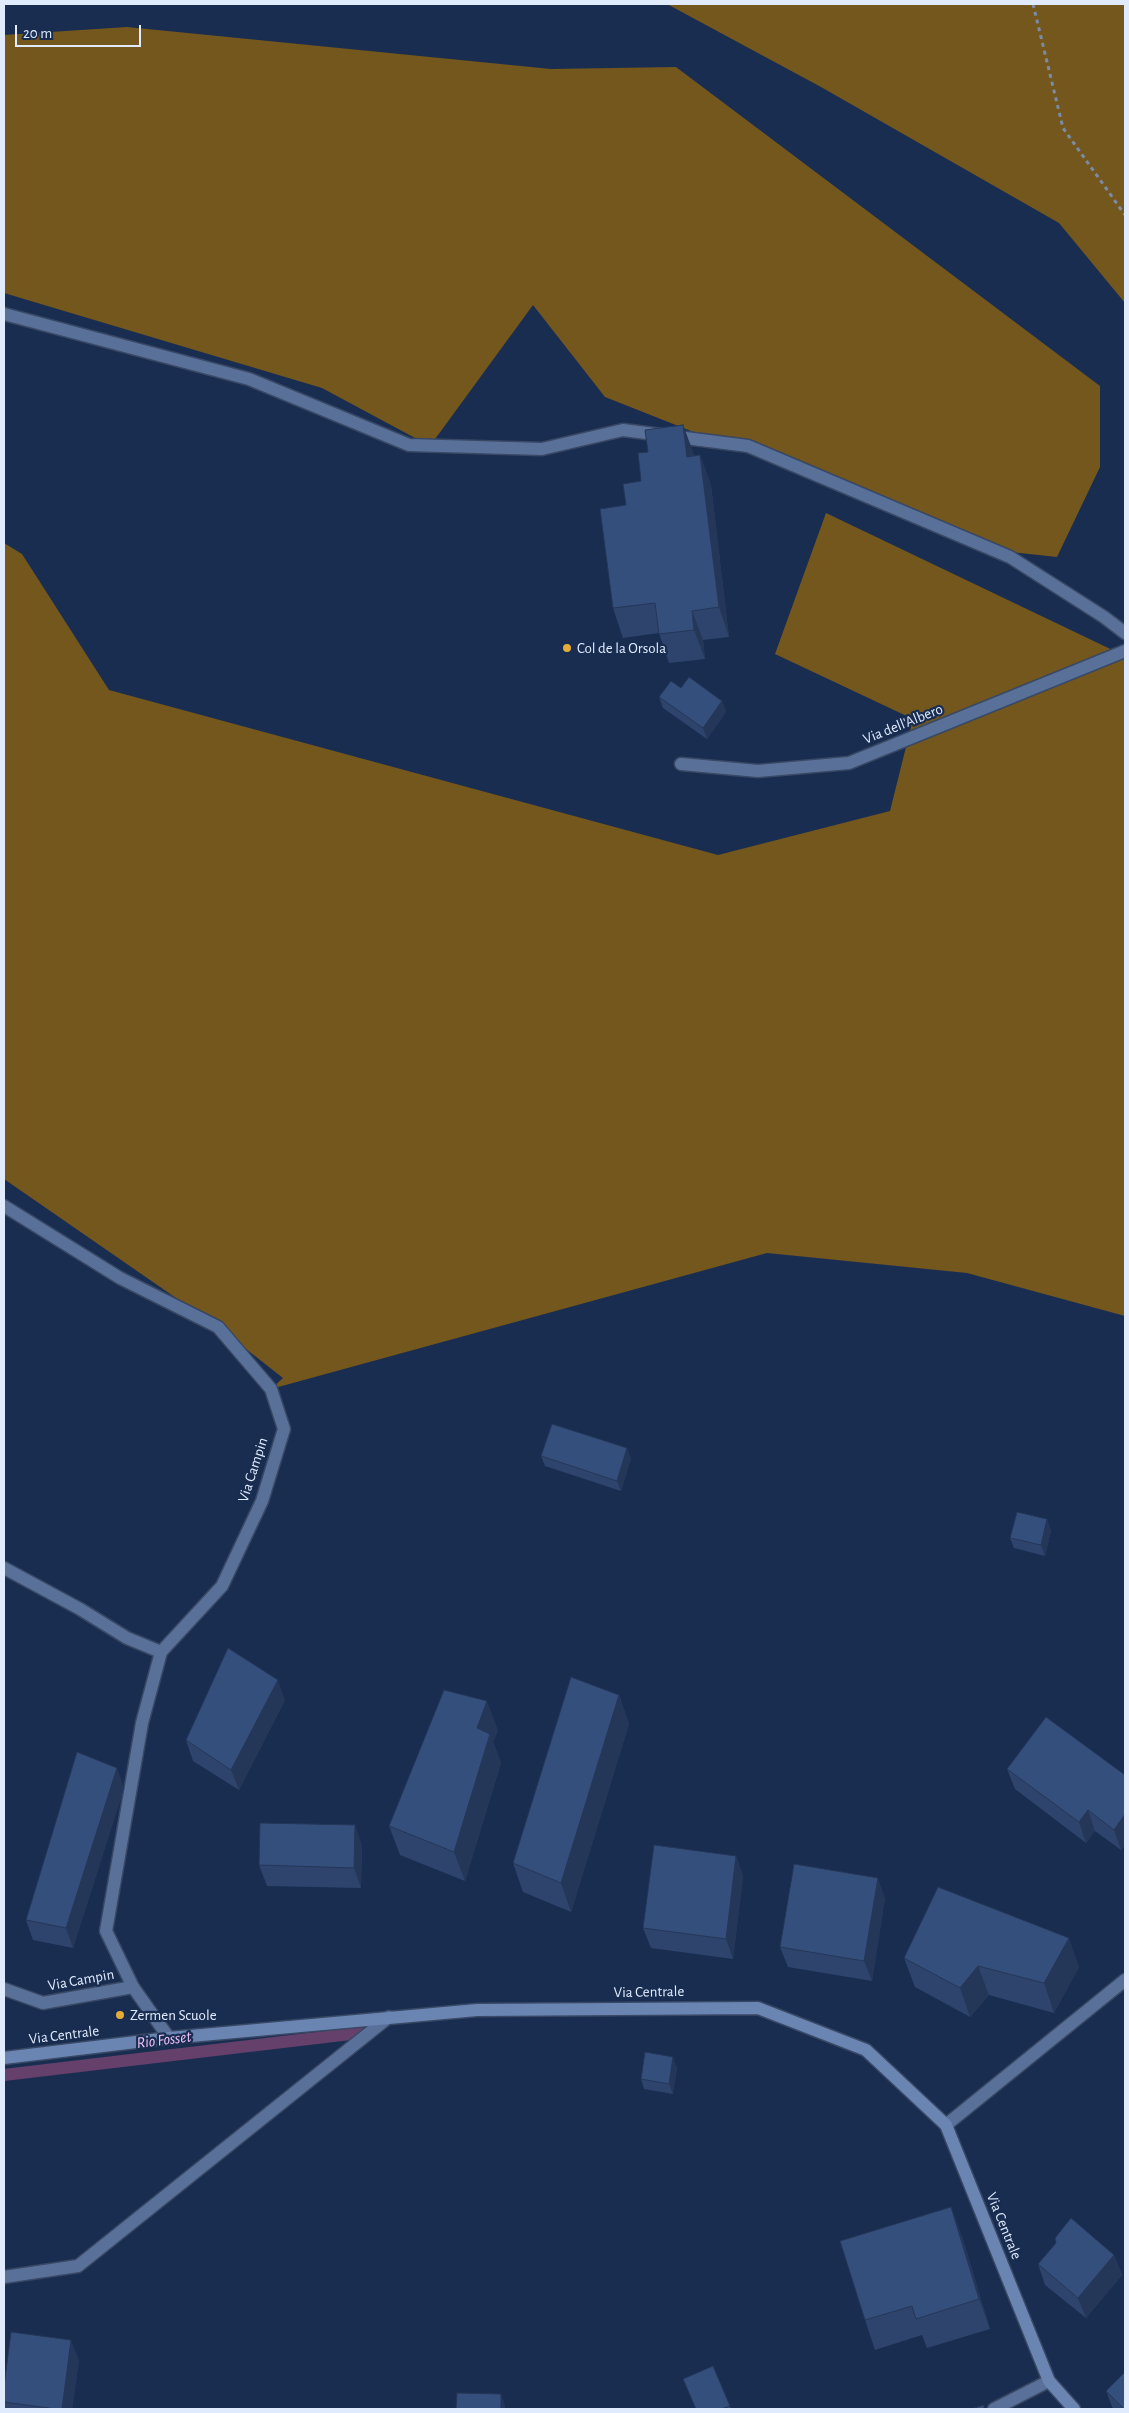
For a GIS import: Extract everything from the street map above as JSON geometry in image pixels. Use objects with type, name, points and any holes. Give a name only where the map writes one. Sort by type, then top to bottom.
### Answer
[{"type":"street","points":[[4,314],[249,379],[409,445],[542,449],[623,430],[748,446],[1010,556],[1104,617],[1125,633]]},
{"type":"street","name":"Via dell'Albero","points":[[681,764],[758,771],[849,763],[1125,651]]},
{"type":"street","name":"Via Campin","points":[[4,1206],[120,1278],[218,1327],[271,1389],[284,1429],[262,1501],[222,1586],[161,1652]]},
{"type":"street","points":[[4,1568],[80,1609],[127,1638],[161,1652],[142,1723],[106,1931],[133,1987]]},
{"type":"street","points":[[946,2125],[1125,1980]]},
{"type":"street","name":"Via Campin","points":[[4,1989],[43,2003],[133,1987],[169,2038]]},
{"type":"street","name":"Via Centrale","points":[[4,2058],[169,2038],[477,2010],[758,2008],[866,2050],[946,2125],[1049,2382],[1074,2409]]},
{"type":"street","points":[[4,2277],[78,2266],[389,2017]]},
{"type":"street","points":[[997,2409],[1049,2382]]},
{"type":"path","points":[[1034,4],[1063,128],[1125,215]]},
{"type":"shaded area","points":[[667,4],[1125,4],[1125,303],[1059,223],[821,87]]},
{"type":"shaded area","points":[[127,27],[551,69],[676,67],[1100,386],[1100,467],[1057,557],[992,550],[605,397],[533,305],[430,446],[322,388],[4,293],[4,35]]},
{"type":"shaded area","points":[[826,513],[1125,656],[1125,1316],[967,1273],[767,1253],[271,1389],[283,1378],[218,1327],[4,1179],[4,543],[22,554],[109,690],[718,855],[890,811],[913,719],[775,654]]},
{"type":"building","points":[[683,425],[687,457],[700,455],[719,607],[692,611],[694,630],[659,634],[655,603],[613,608],[600,509],[626,505],[623,484],[641,481],[638,453],[648,452],[645,430]]},
{"type":"building","points":[[689,677],[722,701],[703,728],[659,697],[671,681],[681,688]]},
{"type":"building","points":[[552,1424],[627,1448],[617,1481],[541,1456]]},
{"type":"building","points":[[1017,1512],[1047,1519],[1041,1545],[1010,1538]]},
{"type":"building","points":[[228,1648],[278,1680],[231,1770],[186,1740]]},
{"type":"building","points":[[571,1677],[619,1695],[561,1883],[513,1863]]},
{"type":"building","points":[[444,1690],[487,1701],[477,1728],[490,1734],[454,1852],[389,1826]]},
{"type":"building","points":[[1046,1717],[1125,1775],[1125,1814],[1114,1830],[1088,1810],[1079,1822],[1007,1769]]},
{"type":"building","points":[[77,1752],[117,1768],[66,1928],[26,1920]]},
{"type":"building","points":[[260,1823],[355,1825],[354,1868],[259,1865]]},
{"type":"building","points":[[654,1845],[736,1856],[726,1939],[643,1928]]},
{"type":"building","points":[[794,1864],[878,1878],[864,1961],[780,1947]]},
{"type":"building","points":[[938,1887],[1069,1938],[1044,1983],[978,1966],[960,1988],[904,1958]]},
{"type":"building","points":[[645,2052],[673,2057],[669,2084],[641,2079]]},
{"type":"building","points":[[951,2207],[979,2299],[916,2319],[912,2306],[865,2320],[840,2241]]},
{"type":"building","points":[[1071,2218],[1114,2255],[1078,2298],[1038,2264],[1056,2243],[1055,2238]]},
{"type":"building","points":[[11,2332],[71,2340],[62,2409],[4,2402],[4,2386]]},
{"type":"building","points":[[713,2366],[730,2406],[721,2409],[696,2409],[683,2379]]},
{"type":"building","points":[[1125,2372],[1125,2409],[1124,2409],[1106,2391]]},
{"type":"building","points":[[457,2393],[501,2394],[501,2409],[456,2409]]},
{"type":"building","points":[[984,2405],[984,2409],[971,2409]]},
{"type":"waterway","name":"Rio Fosset","points":[[4,2075],[359,2033]]},
{"type":"place","name":"Col de la Orsola","points":[[567,648]]},
{"type":"place","name":"Zermen Scuole","points":[[120,2015]]}]
